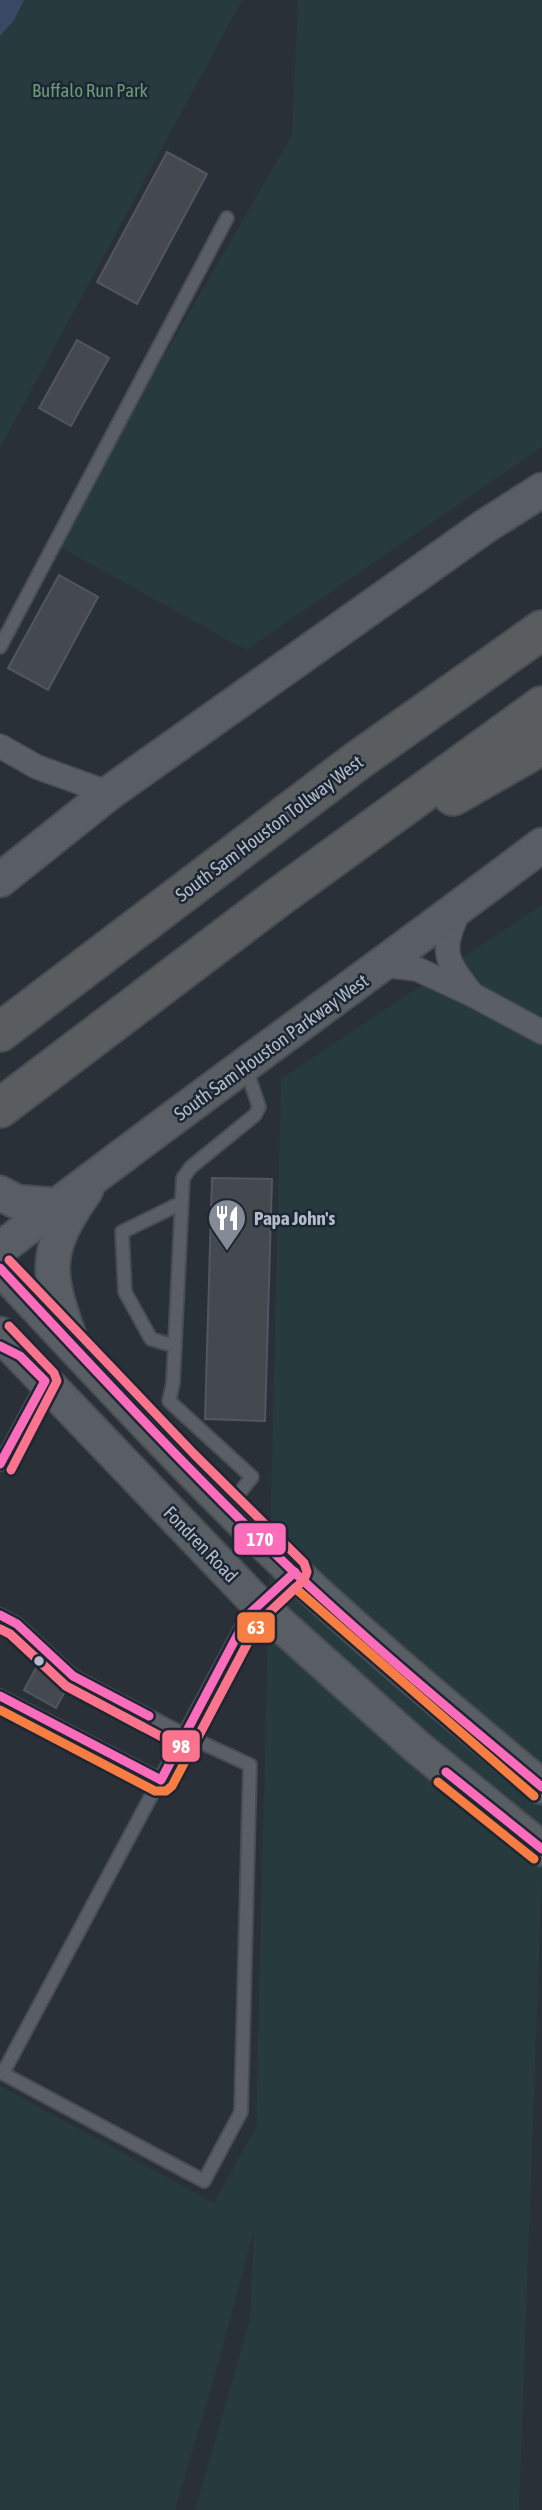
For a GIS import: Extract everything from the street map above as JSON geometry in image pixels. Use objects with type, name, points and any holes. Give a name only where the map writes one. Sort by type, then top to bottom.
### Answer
[{"type":"highway","name":"South Sam Houston Tollway West","points":[[0,1032],[357,761],[542,629]]},
{"type":"highway","points":[[0,1108],[276,899],[542,706]]},
{"type":"highway","points":[[276,899],[542,745]]},
{"type":"main road","points":[[0,880],[109,793],[484,527],[542,490]]},
{"type":"main road","name":"South Sam Houston Parkway West","points":[[0,1249],[55,1205],[542,845]]},
{"type":"main road","points":[[72,1344],[55,1297],[52,1256],[56,1240],[69,1214],[97,1175]]},
{"type":"main road","points":[[0,1193],[17,1202],[55,1205]]},
{"type":"main road","points":[[0,1268],[72,1344],[156,1411],[228,1506],[295,1572],[542,1787]]},
{"type":"main road","name":"Fondren Road","points":[[7,1345],[45,1381],[259,1605],[415,1746],[542,1849]]},
{"type":"main road","points":[[259,1605],[295,1572]]},
{"type":"street","points":[[0,746],[37,767],[109,793]]},
{"type":"street","points":[[461,906],[449,933],[447,960],[473,995]]},
{"type":"street","points":[[383,965],[417,969],[542,1032]]},
{"type":"lane","points":[[0,647],[227,218]]},
{"type":"lane","points":[[156,1411],[173,1383],[183,1178],[191,1167],[256,1115],[259,1107],[245,1066]]},
{"type":"lane","points":[[175,1346],[151,1339],[125,1292],[122,1232],[181,1202]]},
{"type":"lane","points":[[0,1464],[45,1381]]},
{"type":"lane","points":[[0,1615],[17,1624],[73,1676],[185,1735],[250,1765],[241,2112],[204,2181],[2,2072],[161,1780],[185,1735],[248,1615],[259,1605]]},
{"type":"lane","points":[[0,1696],[161,1780]]},
{"type":"green space","name":"Buffalo Run Park","points":[[0,0],[242,0],[0,448]]},
{"type":"green space","points":[[298,0],[542,0],[542,447],[246,650],[55,544],[292,135]]},
{"type":"green space","points":[[542,905],[542,1873],[519,2510],[195,2510],[250,2320],[254,2230],[175,2510],[0,2510],[0,2086],[214,2203],[256,2127],[281,1079]]},
{"type":"water","points":[[0,0],[24,0],[14,20],[0,36]]},
{"type":"building","points":[[167,152],[207,174],[137,304],[97,282]]},
{"type":"building","points":[[77,340],[109,358],[71,426],[39,408]]},
{"type":"building","points":[[59,575],[98,597],[48,690],[8,668]]},
{"type":"building","points":[[212,1178],[272,1179],[265,1421],[205,1419]]},
{"type":"building","points":[[37,1666],[69,1684],[56,1708],[24,1690]]},
{"type":"transit line","name":"98","points":[[0,1629],[10,1634],[66,1686],[179,1746],[187,1747],[196,1741],[258,1623],[304,1580],[307,1572],[304,1563],[194,1454],[9,1260]]},
{"type":"transit line","name":"170","points":[[0,1268],[181,1460],[294,1572],[385,1655],[542,1787]]},
{"type":"transit line","name":"98","points":[[9,1326],[54,1373],[57,1381],[11,1470]]},
{"type":"transit line","name":"170","points":[[0,1346],[20,1356],[45,1381],[0,1464]]},
{"type":"transit line","name":"170","points":[[0,1696],[161,1780],[248,1615],[295,1572]]},
{"type":"transit line","name":"63","points":[[0,1710],[155,1791],[166,1791],[172,1786],[258,1623],[295,1588],[534,1796]]},
{"type":"transit line","name":"170","points":[[0,1615],[17,1624],[73,1676],[149,1716]]},
{"type":"transit line","name":"63","points":[[0,1629],[10,1634],[66,1686],[143,1727]]},
{"type":"transit line","name":"170","points":[[446,1772],[542,1849]]},
{"type":"transit line","name":"63","points":[[438,1782],[534,1859]]},
{"type":"place","name":"Papa John's","points":[[227,1252]]}]
